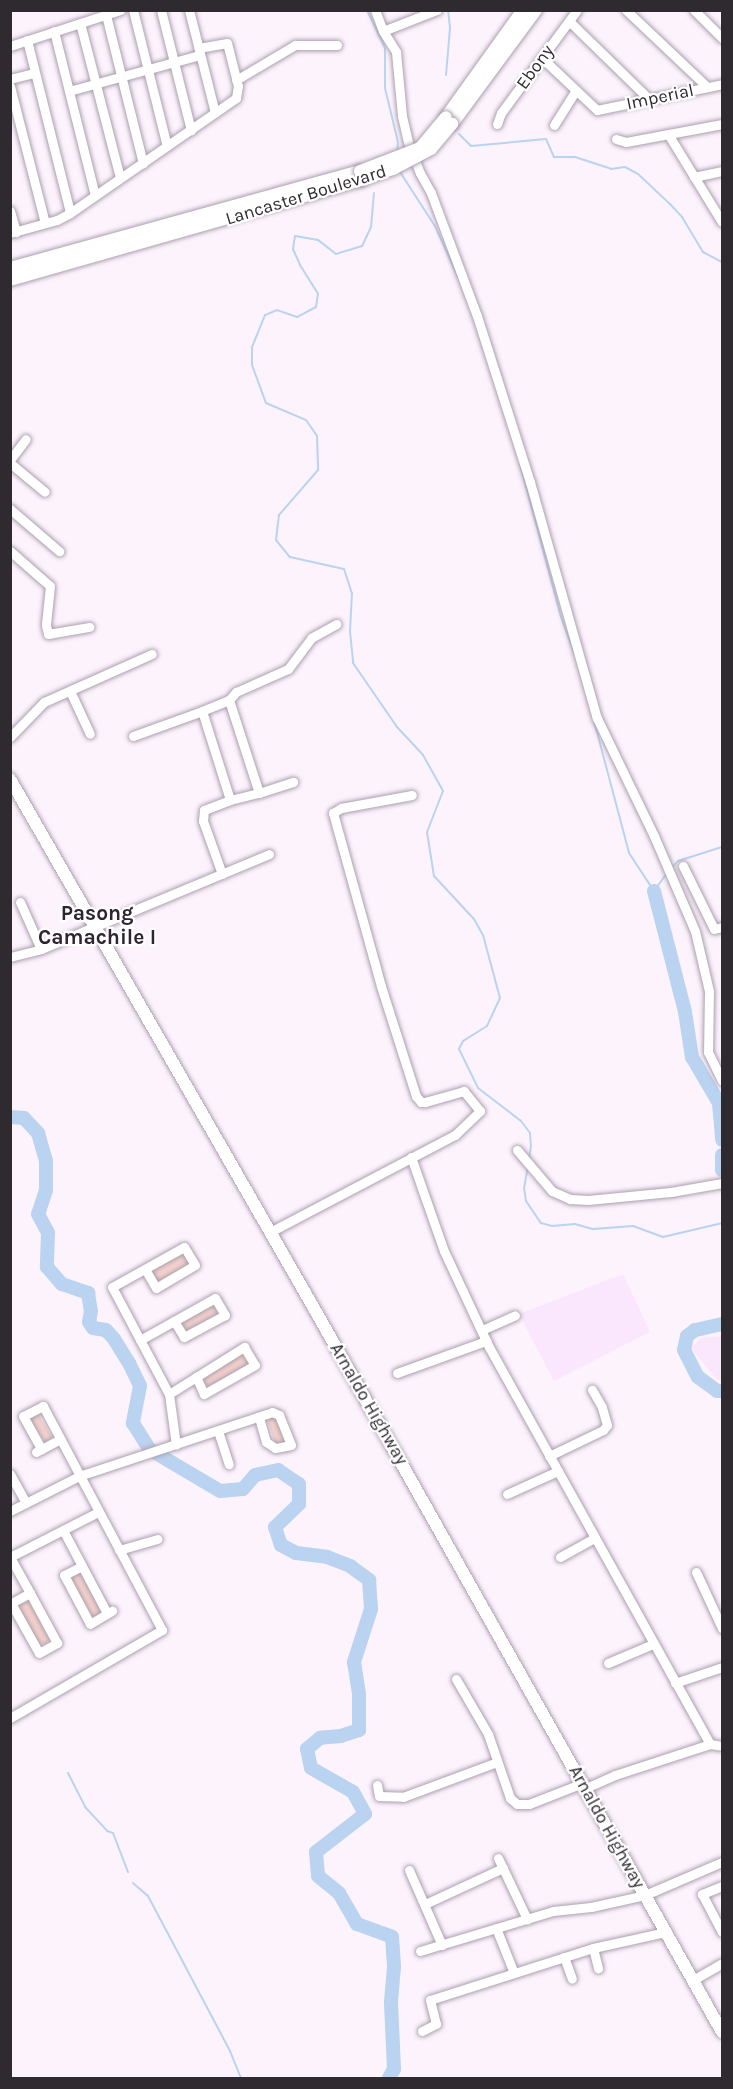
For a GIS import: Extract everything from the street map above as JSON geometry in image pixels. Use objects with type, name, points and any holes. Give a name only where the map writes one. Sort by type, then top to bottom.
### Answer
[{"type":"main road","name":"Lancaster Boulevard","points":[[10,268],[393,169],[431,149],[523,10]]},
{"type":"main road","name":"Lancaster Boulevard","points":[[449,121],[536,10]]},
{"type":"main road","name":"Lancaster Boulevard","points":[[10,280],[361,176]]},
{"type":"main road","name":"Arnaldo Highway","points":[[10,779],[270,1232],[723,2032]]},
{"type":"street","points":[[10,46],[120,10]]},
{"type":"street","points":[[133,10],[167,146]]},
{"type":"street","points":[[161,10],[190,130]]},
{"type":"street","points":[[189,10],[215,113]]},
{"type":"street","points":[[375,10],[383,31],[396,52],[402,116],[408,142],[420,173],[431,193],[477,316],[530,482],[597,718],[695,931],[709,991],[708,1052],[723,1081]]},
{"type":"street","points":[[383,31],[437,10]]},
{"type":"street","name":"Ebony","points":[[497,124],[501,113],[577,10]]},
{"type":"street","points":[[626,10],[707,87]]},
{"type":"street","points":[[694,10],[723,38]]},
{"type":"street","points":[[106,15],[143,163]]},
{"type":"street","points":[[569,21],[649,99]]},
{"type":"street","points":[[80,23],[120,178]]},
{"type":"street","points":[[54,32],[95,195]]},
{"type":"street","points":[[27,40],[70,213]]},
{"type":"street","points":[[10,212],[13,233],[45,224],[70,213],[236,98],[236,80],[227,43],[199,51],[173,63],[69,91]]},
{"type":"street","points":[[236,80],[300,43],[337,45]]},
{"type":"street","points":[[542,58],[576,90],[554,125]]},
{"type":"street","points":[[10,79],[34,73]]},
{"type":"street","name":"Imperial","points":[[576,90],[597,110],[722,85]]},
{"type":"street","points":[[10,86],[45,224]]},
{"type":"street","points":[[616,139],[626,142],[723,124]]},
{"type":"street","points":[[668,134],[723,222]]},
{"type":"street","points":[[693,177],[723,171]]},
{"type":"street","points":[[26,440],[10,461],[45,492]]},
{"type":"street","points":[[10,509],[59,551]]},
{"type":"street","points":[[10,551],[50,586],[46,625],[48,634],[88,627]]},
{"type":"street","points":[[133,736],[229,700],[236,692],[288,669],[311,638],[336,624]]},
{"type":"street","points":[[10,737],[44,702],[152,654]]},
{"type":"street","points":[[70,691],[90,734]]},
{"type":"street","points":[[229,700],[260,793]]},
{"type":"street","points":[[202,711],[230,800]]},
{"type":"street","points":[[222,874],[202,815],[209,807],[293,782]]},
{"type":"street","points":[[270,1232],[455,1135],[479,1114],[481,1109],[464,1091],[425,1102],[421,1102],[416,1096],[381,987],[333,813],[341,808],[412,795]]},
{"type":"street","points":[[10,957],[41,949],[269,854]]},
{"type":"street","points":[[683,866],[714,929],[723,927]]},
{"type":"street","points":[[20,902],[41,949]]},
{"type":"street","points":[[517,1150],[552,1191],[570,1199],[588,1200],[723,1183]]},
{"type":"street","points":[[411,1157],[444,1251],[486,1341],[710,1744]]},
{"type":"street","points":[[145,1269],[156,1288],[195,1265],[184,1247],[112,1287],[168,1394],[176,1444]]},
{"type":"street","points":[[140,1341],[174,1321],[214,1298],[225,1315],[184,1337],[174,1321]]},
{"type":"street","points":[[482,1330],[515,1315]]},
{"type":"street","points":[[397,1373],[486,1341]]},
{"type":"street","points":[[168,1394],[244,1347],[255,1365],[204,1394],[196,1377]]},
{"type":"street","points":[[549,1456],[603,1430],[607,1425],[602,1407],[592,1390]]},
{"type":"street","points":[[10,1718],[162,1630],[59,1440],[43,1406],[23,1416],[38,1451],[59,1440]]},
{"type":"street","points":[[10,1511],[79,1476],[259,1417]]},
{"type":"street","points":[[218,1431],[229,1464]]},
{"type":"street","points":[[507,1494],[558,1471]]},
{"type":"street","points":[[10,1474],[26,1503]]},
{"type":"street","points":[[30,1593],[11,1603],[39,1653],[57,1643],[30,1593],[10,1557],[98,1512]]},
{"type":"street","points":[[63,1530],[110,1612],[90,1624],[64,1575],[82,1566]]},
{"type":"street","points":[[560,1557],[594,1538]]},
{"type":"street","points":[[119,1551],[157,1539]]},
{"type":"street","points":[[696,1572],[723,1628]]},
{"type":"street","points":[[608,1663],[653,1644]]},
{"type":"street","points":[[675,1683],[723,1667]]},
{"type":"street","points":[[456,1679],[488,1734],[510,1798],[517,1804],[529,1804],[710,1744],[723,1746]]},
{"type":"street","points":[[377,1785],[379,1796],[403,1797],[496,1762]]},
{"type":"street","points":[[498,1858],[527,1919]]},
{"type":"street","points":[[420,1951],[553,1911],[591,1907],[645,1895],[723,1863]]},
{"type":"street","points":[[425,1904],[503,1868]]},
{"type":"street","points":[[409,1870],[442,1945]]},
{"type":"street","points":[[723,1887],[702,1894],[723,1932]]},
{"type":"street","points":[[496,1928],[514,1973]]},
{"type":"street","points":[[422,2031],[436,2024],[430,2000],[593,1948],[666,1932]]},
{"type":"street","points":[[593,1948],[598,1968]]},
{"type":"street","points":[[564,1957],[572,1979]]},
{"type":"street","points":[[693,1980],[723,1963]]},
{"type":"shaded area","points":[[181,1253],[188,1260],[187,1265],[160,1281],[151,1277],[151,1269]]},
{"type":"shaded area","points":[[623,1274],[650,1332],[554,1381],[519,1314]]},
{"type":"shaded area","points":[[211,1304],[218,1310],[217,1315],[184,1332],[180,1321]]},
{"type":"shaded area","points":[[722,1336],[722,1380],[717,1380],[691,1348],[701,1338]]},
{"type":"shaded area","points":[[241,1354],[248,1361],[247,1366],[210,1387],[203,1383],[203,1378]]},
{"type":"shaded area","points":[[37,1412],[52,1437],[46,1444],[30,1419]]},
{"type":"shaded area","points":[[270,1418],[276,1418],[285,1443],[275,1443],[268,1422]]},
{"type":"shaded area","points":[[80,1572],[102,1607],[102,1613],[93,1617],[70,1579]]},
{"type":"shaded area","points":[[25,1599],[30,1600],[50,1638],[46,1644],[39,1644],[18,1609],[19,1604]]},
{"type":"waterway","points":[[367,10],[385,48],[385,88],[398,142],[397,153]]},
{"type":"waterway","points":[[446,75],[450,28],[448,10]]},
{"type":"waterway","points":[[459,134],[471,146],[546,139],[554,157],[575,157],[611,169],[625,167],[638,174],[682,217],[703,252],[722,262]]},
{"type":"waterway","points":[[400,172],[435,226],[458,277]]},
{"type":"waterway","points":[[374,193],[371,227],[362,246],[336,254],[318,240],[295,236],[293,249],[318,294],[316,307],[297,317],[277,310],[265,315],[252,348],[252,365],[266,403],[306,420],[317,436],[318,470],[279,515],[276,540],[290,557],[344,569],[352,593],[350,632],[353,663],[397,727],[423,755],[443,791],[427,832],[434,876],[474,919],[483,935],[500,998],[487,1026],[463,1041],[459,1049],[478,1088],[521,1121],[530,1133],[529,1158]]},
{"type":"waterway","points":[[520,464],[561,617],[575,655]]},
{"type":"waterway","points":[[594,721],[629,853],[654,891],[667,873]]},
{"type":"waterway","points":[[671,869],[678,861],[722,847]]},
{"type":"waterway","points":[[654,891],[685,1012],[692,1057],[719,1103],[722,1140]]},
{"type":"waterway","points":[[10,1117],[24,1118],[38,1133],[46,1161],[46,1190],[38,1214],[48,1233],[47,1267],[62,1284],[88,1293],[91,1311],[89,1322],[93,1328],[106,1330],[129,1363],[140,1386],[133,1423],[149,1449],[220,1491],[243,1489],[255,1475],[278,1470],[299,1484],[299,1504],[275,1527],[281,1545],[296,1553],[327,1557],[350,1566],[369,1580],[371,1609],[354,1662],[359,1695],[359,1730],[341,1736],[320,1738],[307,1749],[311,1768],[353,1792],[365,1814],[316,1852],[318,1876],[339,1893],[357,1924],[392,1937],[394,1967],[391,2003],[394,2069],[389,2078]]},
{"type":"waterway","points":[[722,1155],[722,1170]]},
{"type":"waterway","points":[[528,1166],[524,1188],[526,1201],[541,1223],[552,1226],[575,1224],[593,1229],[633,1226],[663,1237],[722,1223]]},
{"type":"waterway","points":[[722,1324],[695,1330],[687,1336],[684,1350],[698,1377],[717,1391],[722,1391]]},
{"type":"waterway","points":[[68,1773],[85,1807],[107,1831],[113,1833],[128,1872]]},
{"type":"waterway","points":[[133,1883],[148,1896],[230,2051],[241,2078]]},
{"type":"district","name":"Pasong Camachile I","points":[[97,925]]}]
